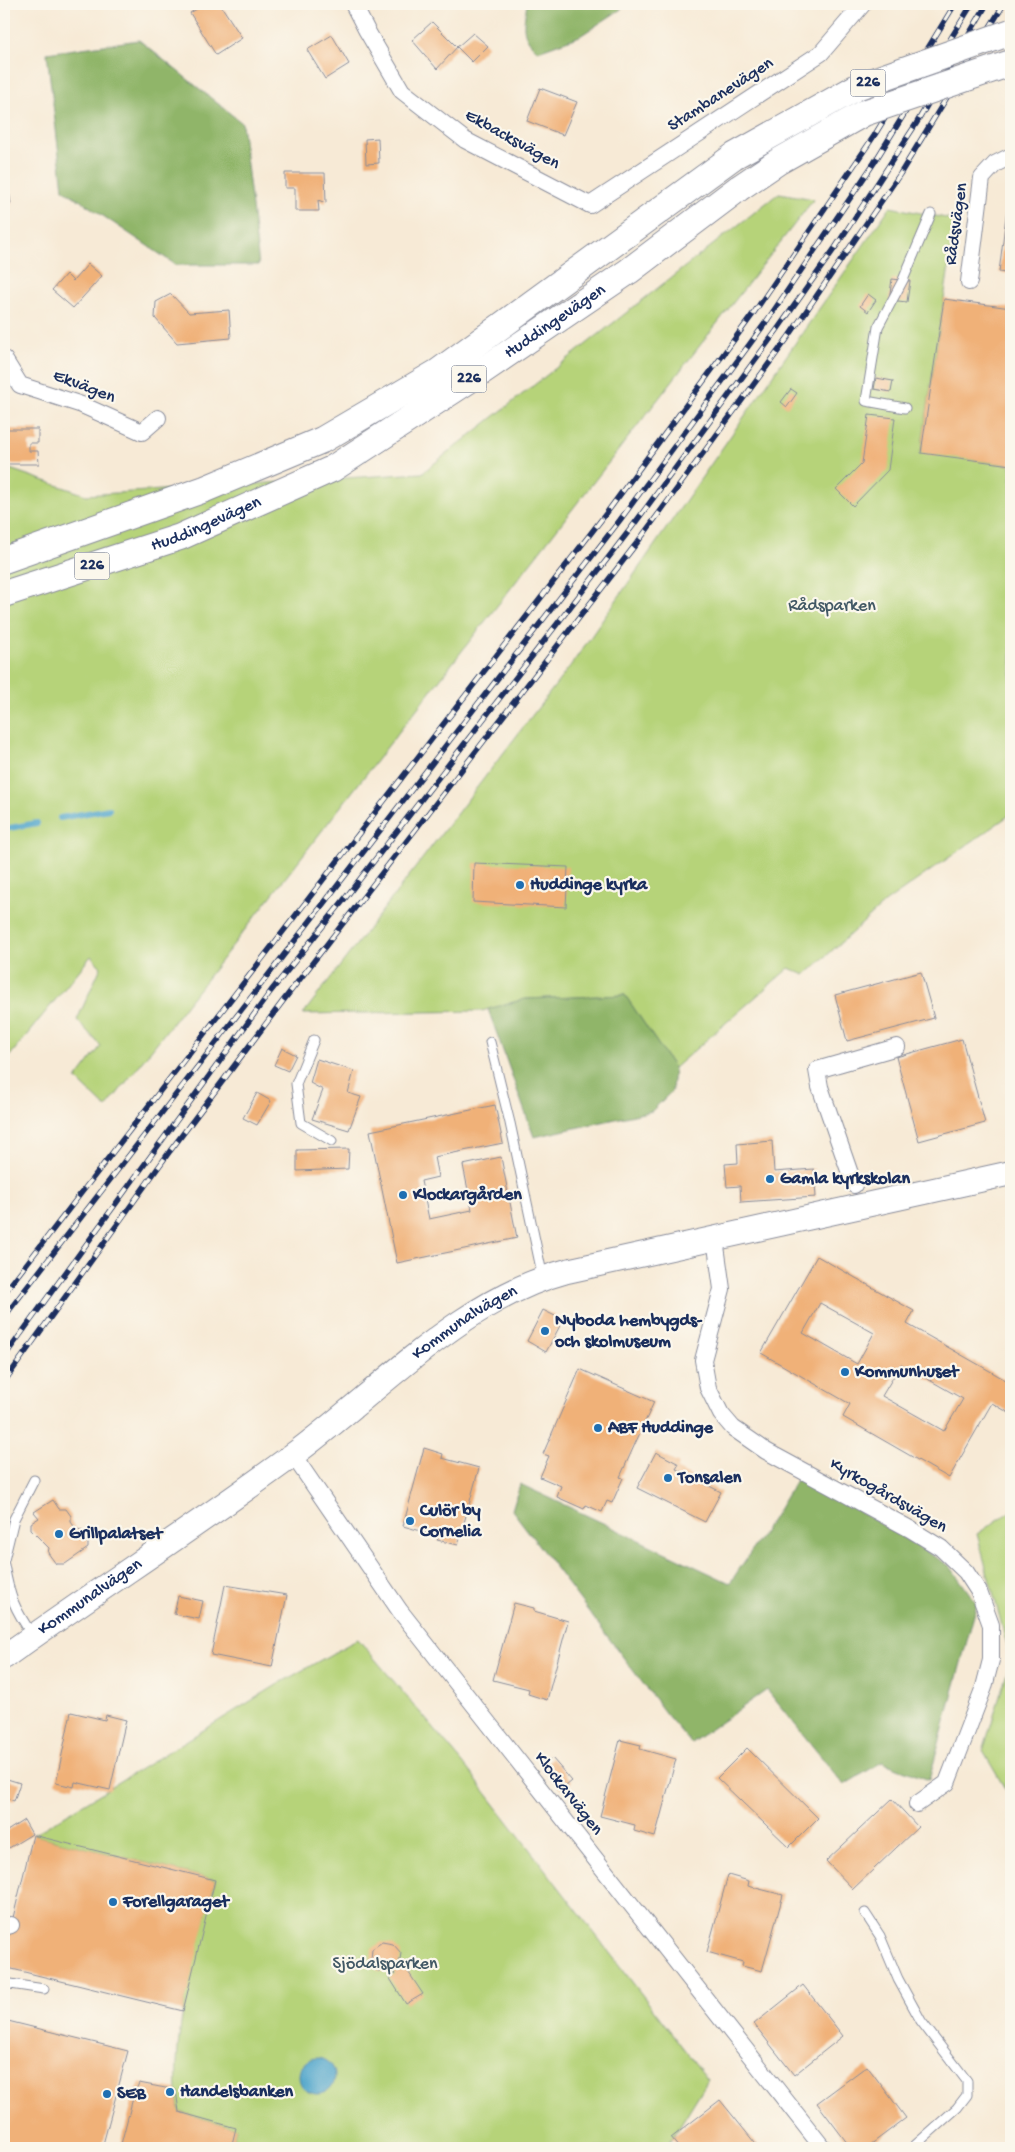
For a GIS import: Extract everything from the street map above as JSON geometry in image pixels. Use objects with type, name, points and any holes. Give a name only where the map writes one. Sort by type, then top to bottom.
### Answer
[{"type":"main road","name":"Huddingevägen","points":[[4,560],[205,489],[322,440],[438,372],[734,156],[859,86],[1011,32]]},
{"type":"main road","name":"Huddingevägen","points":[[4,594],[180,537],[332,469],[472,378],[629,271],[739,188],[779,161],[864,113],[1011,63]]},
{"type":"street","name":"Stambanevägen","points":[[590,205],[821,53],[863,4]]},
{"type":"street","name":"Ekbacksvägen","points":[[356,5],[366,31],[402,91],[465,140],[590,205]]},
{"type":"street","name":"Rådsvägen","points":[[969,282],[982,178],[995,164],[1011,156]]},
{"type":"street","name":"Ekvägen","points":[[4,359],[20,385],[82,405],[142,432],[158,418]]},
{"type":"street","points":[[854,1185],[823,1096],[817,1070],[897,1047]]},
{"type":"street","name":"Kommunalvägen","points":[[4,1656],[294,1455],[449,1331],[486,1306],[543,1278],[1011,1173]]},
{"type":"street","name":"Kyrkogårdsvägen","points":[[715,1239],[722,1288],[703,1360],[708,1388],[722,1414],[733,1428],[766,1452],[910,1529],[941,1548],[966,1572],[979,1592],[991,1625],[991,1660],[984,1687],[947,1783],[917,1804]]},
{"type":"street","name":"Klockarvägen","points":[[294,1455],[400,1611],[823,2148]]},
{"type":"lane","points":[[905,408],[866,401],[867,389],[878,327],[903,280],[931,214]]},
{"type":"lane","points":[[314,1040],[296,1084],[300,1123],[332,1142]]},
{"type":"lane","points":[[490,1042],[510,1123],[543,1278]]},
{"type":"lane","points":[[4,1560],[14,1519],[34,1480]]},
{"type":"lane","points":[[4,1565],[9,1594],[16,1610],[33,1636]]},
{"type":"lane","points":[[865,1913],[880,1936],[898,1979],[921,2021],[956,2064],[967,2081],[967,2095],[956,2108],[912,2148]]},
{"type":"lane","points":[[4,1983],[44,1989]]},
{"type":"green space","points":[[527,4],[629,4],[580,36],[538,51],[528,40],[524,30]]},
{"type":"green space","points":[[139,40],[242,123],[259,265],[176,265],[63,189],[47,53]]},
{"type":"green space","points":[[779,193],[814,199],[106,1108],[76,1079],[101,1046],[77,1020],[101,967],[91,956],[4,1063],[4,467],[86,495],[422,473]]},
{"type":"green space","name":"Rådsparken","points":[[890,207],[956,220],[921,452],[1011,465],[1011,814],[886,902],[805,975],[789,968],[674,1068],[625,995],[525,999],[482,1011],[303,1014],[574,661]]},
{"type":"green space","points":[[625,995],[674,1068],[672,1091],[652,1111],[534,1137],[488,1009],[525,999]]},
{"type":"green space","points":[[799,1475],[950,1566],[977,1604],[929,1780],[882,1762],[844,1785],[767,1690],[691,1743],[666,1714],[512,1510],[520,1484],[730,1583]]},
{"type":"green space","points":[[1011,1511],[1011,1659],[977,1534]]},
{"type":"green space","name":"Sjödalsparken","points":[[358,1639],[462,1762],[708,2080],[666,2148],[231,2148],[236,2128],[179,2112],[177,2055],[181,2025],[186,1995],[215,1880],[33,1835],[280,1683]]},
{"type":"green space","points":[[1011,1660],[1011,1799],[983,1751]]},
{"type":"water","points":[[317,2058],[324,2059],[330,2063],[334,2069],[334,2083],[330,2089],[324,2093],[317,2094],[310,2093],[304,2089],[300,2083],[299,2076],[300,2069],[304,2063],[310,2059]]},
{"type":"building","points":[[205,4],[220,4],[242,38],[216,55],[190,13]]},
{"type":"building","points":[[432,22],[457,47],[437,69],[412,40]]},
{"type":"building","points":[[473,33],[488,46],[472,62],[457,47]]},
{"type":"building","points":[[332,35],[349,64],[325,79],[307,50]]},
{"type":"building","points":[[540,88],[577,102],[563,135],[527,121]]},
{"type":"building","points":[[378,138],[379,163],[366,164],[365,139]]},
{"type":"building","points":[[285,173],[325,173],[326,203],[318,200],[319,211],[295,211],[295,188],[285,188]]},
{"type":"building","points":[[7,178],[11,204],[4,205],[4,179]]},
{"type":"building","points":[[1007,208],[1011,208],[1011,274],[999,272]]},
{"type":"building","points":[[88,264],[102,276],[73,308],[52,290],[66,274],[73,281]]},
{"type":"building","points":[[892,279],[910,281],[907,302],[889,300]]},
{"type":"building","points":[[171,294],[189,313],[229,310],[231,338],[177,343],[155,318],[156,302]]},
{"type":"building","points":[[868,294],[876,300],[868,312],[860,306]]},
{"type":"building","points":[[944,299],[1011,308],[1011,465],[921,453]]},
{"type":"building","points":[[876,378],[893,381],[891,392],[874,389]]},
{"type":"building","points":[[791,389],[797,393],[787,407],[781,402]]},
{"type":"building","points":[[869,415],[895,418],[888,470],[853,506],[836,489],[862,463]]},
{"type":"building","points":[[5,429],[38,429],[38,443],[29,443],[29,451],[38,451],[39,464],[5,464]]},
{"type":"building","name":"Huddinge kyrka","points":[[474,863],[568,867],[566,907],[473,902]]},
{"type":"building","points":[[921,972],[934,1018],[847,1041],[835,995]]},
{"type":"building","points":[[962,1039],[985,1123],[919,1141],[896,1057]]},
{"type":"building","points":[[282,1048],[296,1055],[288,1071],[274,1065]]},
{"type":"building","points":[[317,1059],[354,1071],[348,1093],[361,1097],[349,1130],[312,1119],[323,1090],[310,1083]]},
{"type":"building","points":[[257,1093],[271,1101],[257,1125],[243,1118]]},
{"type":"building","name":"Klockargården","points":[[495,1105],[503,1143],[434,1157],[438,1177],[421,1181],[429,1219],[472,1210],[463,1165],[501,1157],[517,1238],[397,1263],[370,1131]]},
{"type":"building","name":"Gamla kyrkskolan","points":[[772,1141],[774,1172],[814,1169],[816,1197],[741,1202],[740,1186],[727,1187],[725,1164],[738,1163],[737,1144]]},
{"type":"building","points":[[349,1149],[348,1169],[297,1171],[297,1150]]},
{"type":"building","name":"Kommunhuset","points":[[817,1256],[914,1311],[907,1324],[1011,1383],[1011,1414],[992,1403],[949,1478],[843,1417],[850,1404],[761,1353]],"holes":[[[820,1303],[874,1333],[857,1364],[803,1333]],[[901,1364],[963,1399],[944,1431],[882,1396]]]},
{"type":"building","name":"Nyboda hembygds- och skolmuseum","points":[[543,1310],[563,1320],[546,1352],[527,1341]]},
{"type":"building","name":"ABF Huddinge","points":[[580,1369],[654,1402],[620,1477],[623,1478],[612,1503],[607,1501],[602,1512],[586,1505],[584,1509],[557,1497],[561,1486],[540,1477],[549,1456],[543,1454]]},
{"type":"building","points":[[424,1448],[443,1454],[442,1458],[479,1468],[458,1545],[437,1540],[439,1536],[403,1526]]},
{"type":"building","name":"Tonsalen","points":[[656,1452],[679,1464],[676,1469],[721,1492],[705,1522],[637,1488]]},
{"type":"building","points":[[53,1500],[59,1509],[66,1509],[71,1516],[71,1522],[76,1529],[81,1530],[88,1540],[88,1548],[65,1564],[56,1564],[48,1553],[49,1548],[31,1530],[31,1523],[39,1518],[34,1512]]},
{"type":"building","points":[[225,1585],[287,1595],[272,1667],[211,1655]]},
{"type":"building","points":[[178,1596],[203,1601],[199,1619],[174,1614]]},
{"type":"building","points":[[514,1603],[534,1608],[534,1611],[568,1621],[547,1700],[528,1694],[529,1689],[493,1680]]},
{"type":"building","points":[[71,1712],[105,1720],[106,1715],[126,1720],[110,1790],[75,1782],[74,1787],[56,1783]]},
{"type":"building","points":[[620,1740],[641,1745],[640,1749],[676,1759],[655,1837],[634,1831],[635,1825],[600,1816]]},
{"type":"building","points":[[747,1748],[818,1818],[789,1847],[717,1778]]},
{"type":"building","points":[[552,1758],[572,1781],[561,1790],[542,1767]]},
{"type":"building","points":[[4,1778],[20,1783],[14,1801],[4,1797]]},
{"type":"building","points":[[892,1799],[918,1827],[853,1889],[826,1861]]},
{"type":"building","points":[[24,1820],[32,1834],[9,1848],[4,1839],[4,1833]]},
{"type":"building","name":"Forellgaraget","points":[[33,1835],[215,1880],[183,2011],[4,1967],[4,1955]]},
{"type":"building","points":[[728,1875],[749,1881],[748,1886],[783,1895],[762,1971],[742,1966],[743,1962],[707,1952]]},
{"type":"building","points":[[382,1942],[393,1944],[401,1953],[399,1966],[401,1970],[405,1967],[423,1994],[406,2004],[389,1977],[395,1974],[392,1970],[389,1972],[378,1971],[371,1961],[372,1949]]},
{"type":"building","points":[[803,1985],[843,2036],[794,2075],[754,2024]]},
{"type":"building","points":[[4,2020],[128,2051],[102,2148],[4,2148]]},
{"type":"building","points":[[867,2066],[906,2118],[866,2148],[851,2148],[817,2103]]},
{"type":"building","points":[[139,2083],[176,2090],[179,2112],[236,2128],[231,2148],[120,2148],[134,2094]]},
{"type":"building","points":[[720,2100],[759,2148],[679,2148],[671,2138]]},
{"type":"waterway","points":[[60,818],[109,809]]},
{"type":"waterway","points":[[4,829],[37,823]]},
{"type":"railway","points":[[4,1293],[608,511],[753,314],[874,136],[955,4]]},
{"type":"railway","points":[[4,1317],[620,520],[766,322],[874,163],[972,4]]},
{"type":"railway","points":[[4,1357],[271,991],[343,901],[632,527],[777,330],[835,248],[916,124],[987,4]]},
{"type":"railway","points":[[4,1382],[170,1151],[283,1001],[643,535],[787,339],[900,174],[1004,4]]},
{"type":"place","name":"Huddinge kyrka","points":[[520,885]]},
{"type":"place","name":"Gamla kyrkskolan","points":[[770,1179]]},
{"type":"place","name":"Klockargården","points":[[403,1195]]},
{"type":"place","name":"Nyboda hembygds- och skolmuseum","points":[[545,1331]]},
{"type":"place","name":"Kommunhuset","points":[[845,1372]]},
{"type":"place","name":"ABF Huddinge","points":[[598,1428]]},
{"type":"place","name":"Tonsalen","points":[[668,1478]]},
{"type":"place","name":"Culör by Cornelia","points":[[410,1521]]},
{"type":"place","name":"Grillpalatset","points":[[59,1534]]},
{"type":"place","name":"Forellgaraget","points":[[113,1902]]},
{"type":"place","name":"Handelsbanken","points":[[170,2092]]},
{"type":"place","name":"SEB","points":[[107,2094]]}]
